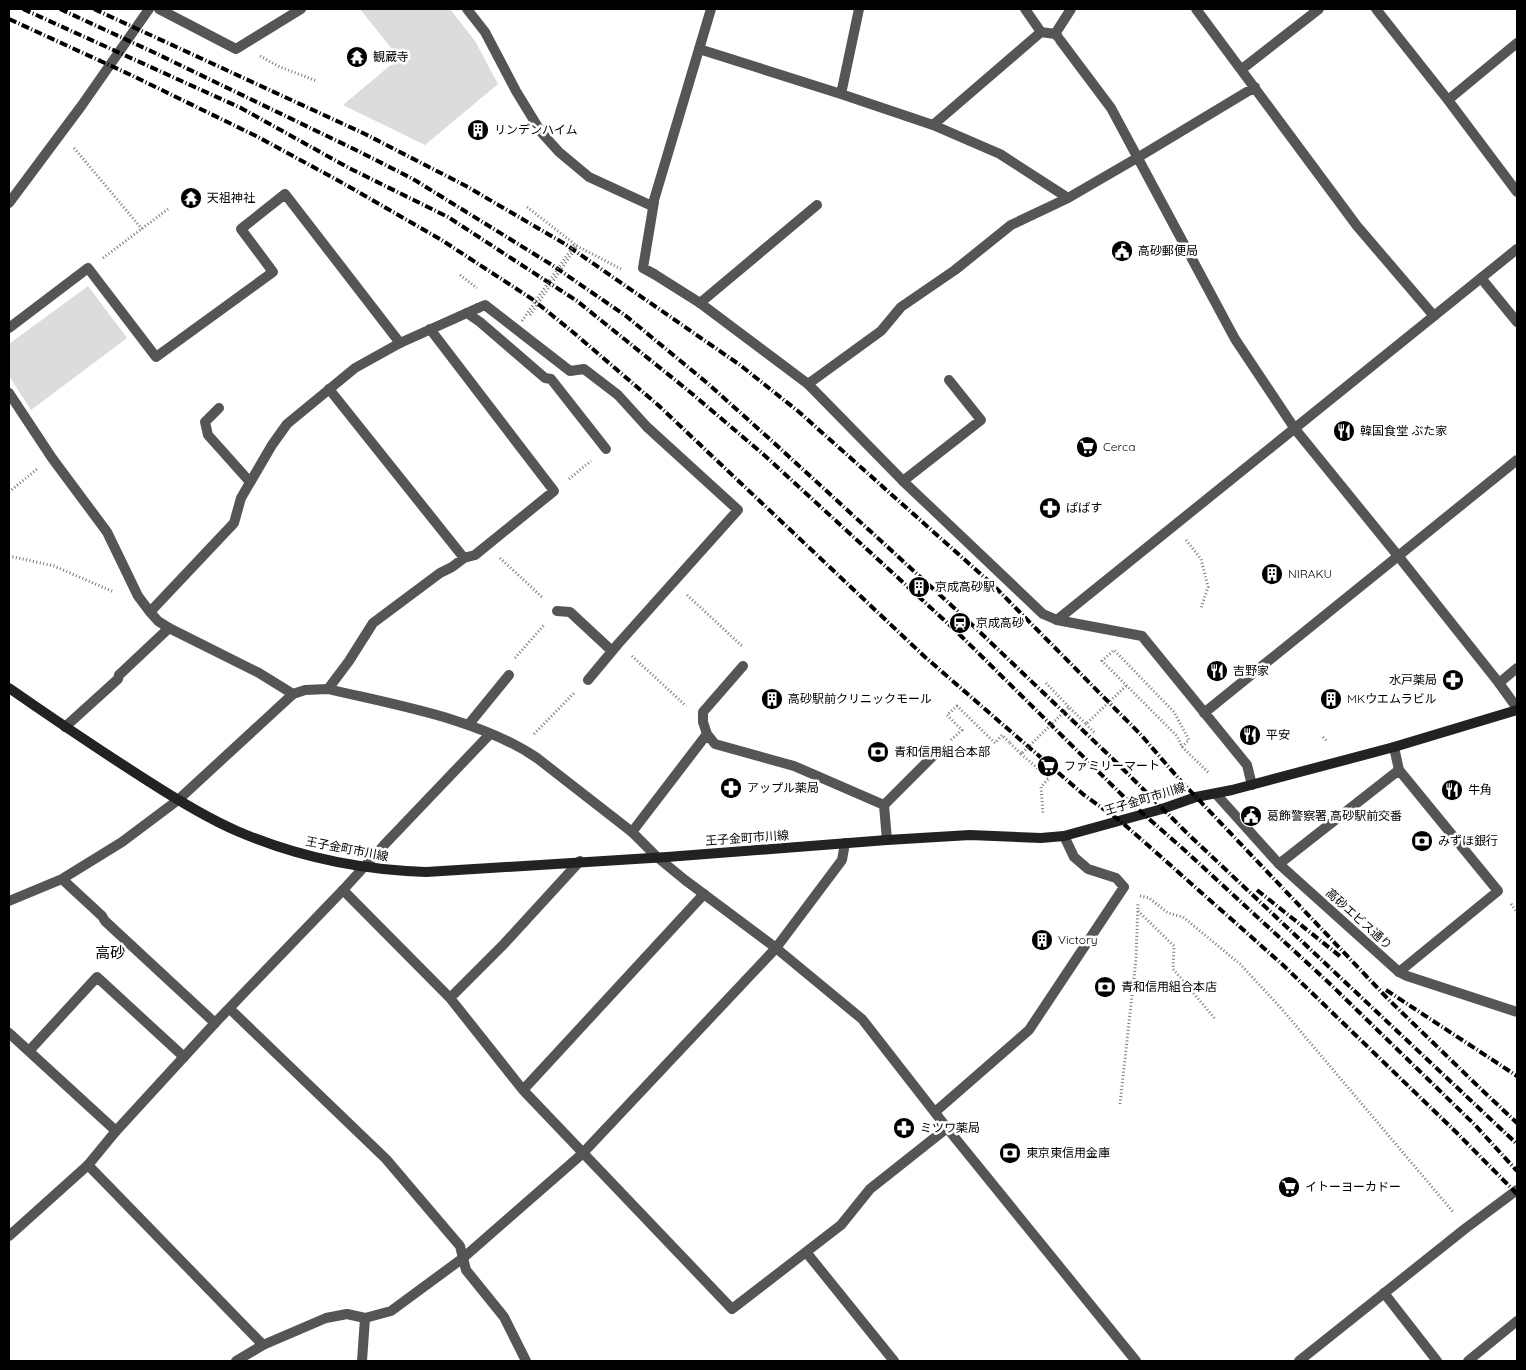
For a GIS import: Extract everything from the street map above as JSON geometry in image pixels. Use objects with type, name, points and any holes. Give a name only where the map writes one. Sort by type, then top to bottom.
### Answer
[{"type":"main road","name":"王子金町市川線","points":[[9,688],[65,727],[178,800],[236,831],[276,846],[364,868],[426,872],[970,835],[1041,838],[1064,836],[1162,809],[1196,797],[1216,794],[1394,748],[1517,709]]},
{"type":"street","points":[[9,203],[149,9]]},
{"type":"street","points":[[159,9],[236,49],[302,9]]},
{"type":"street","points":[[467,9],[484,32],[541,132],[559,152],[589,177],[653,203]]},
{"type":"street","points":[[711,9],[653,203],[644,268],[700,303],[808,384],[903,481],[1043,614],[1057,620],[1142,636],[1247,765],[1252,785]]},
{"type":"street","points":[[841,94],[859,9]]},
{"type":"street","points":[[1026,9],[1041,32],[1057,37],[1111,108],[1235,339],[1295,429],[1499,683],[1517,709]]},
{"type":"street","points":[[1057,37],[1071,9]]},
{"type":"street","points":[[1196,9],[1357,226],[1434,316]]},
{"type":"street","points":[[1242,69],[1318,9]]},
{"type":"street","points":[[1376,9],[1517,192]]},
{"type":"street","points":[[933,125],[1041,32]]},
{"type":"street","points":[[1448,100],[1517,43]]},
{"type":"street","points":[[699,49],[933,125],[1000,154],[1068,198]]},
{"type":"street","points":[[808,384],[881,331],[901,307],[955,270],[1011,225],[1068,198],[1138,158],[1254,87]]},
{"type":"street","points":[[9,328],[88,268],[156,357],[273,272],[241,229],[285,194],[400,343]]},
{"type":"street","points":[[700,303],[817,206]]},
{"type":"street","points":[[1057,620],[1517,249]]},
{"type":"street","points":[[1482,278],[1517,322]]},
{"type":"street","points":[[150,612],[234,523],[242,498],[250,482],[287,424],[355,368],[400,343],[485,305],[570,371],[584,370],[618,395],[648,427],[738,510],[588,680]]},
{"type":"street","points":[[467,313],[545,378],[551,379],[606,449]]},
{"type":"street","points":[[328,689],[349,661],[373,623],[464,558],[475,555],[554,492],[430,329]]},
{"type":"street","points":[[903,481],[981,420],[949,380]]},
{"type":"street","points":[[329,388],[464,558]]},
{"type":"street","points":[[9,393],[52,458],[107,532],[138,596],[158,621],[260,673],[293,694]]},
{"type":"street","points":[[219,408],[205,422],[208,435],[250,482]]},
{"type":"street","points":[[1204,713],[1517,460]]},
{"type":"street","points":[[557,611],[570,612],[615,648]]},
{"type":"street","points":[[65,727],[118,679],[119,675],[169,628]]},
{"type":"street","points":[[743,666],[703,712],[703,722],[707,734],[715,744],[794,766],[884,805]]},
{"type":"street","points":[[1499,683],[1517,668]]},
{"type":"street","points":[[469,724],[509,675]]},
{"type":"street","points":[[9,901],[62,879],[122,842],[178,800],[293,694],[305,690],[328,689],[469,724],[522,747],[537,758],[632,832],[657,857],[776,948],[862,1019],[947,1128],[1136,1361]]},
{"type":"street","points":[[9,1236],[88,1165],[116,1131],[215,1023],[490,734]]},
{"type":"street","points":[[632,832],[707,734]]},
{"type":"street","points":[[1394,748],[1399,770],[1498,891],[1399,972]]},
{"type":"street","points":[[884,805],[938,752]]},
{"type":"street","points":[[1279,864],[1399,770]]},
{"type":"street","name":"高砂エビス通り","points":[[1216,794],[1279,864],[1399,972],[1517,1012]]},
{"type":"street","points":[[884,805],[887,840]]},
{"type":"street","points":[[935,1112],[1029,1030],[1124,887],[1116,878],[1088,869],[1074,857],[1064,836]]},
{"type":"street","points":[[236,1361],[263,1344],[326,1318],[347,1314],[365,1318],[391,1311],[463,1258],[582,1154],[776,948],[842,860],[845,843]]},
{"type":"street","points":[[450,998],[504,944],[580,861]]},
{"type":"street","points":[[62,879],[215,1023]]},
{"type":"street","points":[[343,890],[450,998],[523,1090],[582,1154],[732,1309],[841,1225],[870,1189],[947,1128]]},
{"type":"street","points":[[523,1090],[704,894]]},
{"type":"street","points":[[29,1051],[97,977],[184,1057]]},
{"type":"street","points":[[230,1009],[386,1159],[460,1246],[466,1270],[504,1317],[526,1361]]},
{"type":"street","points":[[10,1037],[29,1051],[116,1131]]},
{"type":"street","points":[[88,1165],[263,1344]]},
{"type":"street","points":[[1299,1361],[1466,1228],[1517,1190]]},
{"type":"street","points":[[806,1252],[894,1361]]},
{"type":"street","points":[[1384,1293],[1437,1361]]},
{"type":"street","points":[[362,1361],[365,1318]]},
{"type":"street","points":[[1468,1361],[1517,1321]]},
{"type":"path","points":[[242,45],[280,68],[317,81]]},
{"type":"path","points":[[74,148],[142,229]]},
{"type":"path","points":[[527,207],[578,246],[625,271]]},
{"type":"path","points":[[88,268],[168,209]]},
{"type":"path","points":[[524,322],[574,245],[578,246]]},
{"type":"path","points":[[9,492],[52,458]]},
{"type":"path","points":[[1175,525],[1201,559],[1208,587],[1201,608]]},
{"type":"path","points":[[487,546],[557,611],[511,662],[511,672],[509,675]]},
{"type":"path","points":[[9,556],[54,566],[128,599],[138,596]]},
{"type":"path","points":[[674,582],[752,656],[743,666]]},
{"type":"path","points":[[615,648],[703,722]]},
{"type":"path","points":[[1182,747],[1189,740],[1174,712],[1114,650],[1102,661],[1177,736],[1182,747],[1208,773]]},
{"type":"path","points":[[522,747],[588,680]]},
{"type":"path","points":[[1046,683],[1095,733]]},
{"type":"path","points":[[1086,724],[1126,686]]},
{"type":"path","points":[[962,730],[947,715],[957,706],[995,743],[1002,735],[1049,778],[1041,787],[1043,814]]},
{"type":"path","points":[[1021,754],[1069,707]]},
{"type":"path","points":[[1324,737],[1328,742]]},
{"type":"path","points":[[1120,1104],[1136,959],[1139,896],[1148,898],[1168,912],[1184,917],[1240,964],[1280,1007],[1466,1228]]},
{"type":"path","points":[[1138,910],[1174,946],[1173,969],[1216,1020]]},
{"type":"shaded area","points":[[360,9],[450,9],[475,41],[498,84],[425,145],[343,105],[399,58]]},
{"type":"shaded area","points":[[88,286],[127,338],[31,410],[9,376],[9,344]]},
{"type":"railway","points":[[23,9],[241,108],[349,168],[448,217],[577,301],[690,392],[763,454],[955,630],[1124,797],[1328,982],[1475,1125],[1517,1171]]},
{"type":"railway","points":[[60,9],[153,52],[413,179],[552,265],[626,316],[706,382],[964,617],[1116,762],[1189,835],[1517,1144]]},
{"type":"railway","points":[[94,9],[365,134],[466,186],[565,244],[740,365],[799,412],[993,585],[1142,736],[1179,779],[1390,1001],[1517,1123]]},
{"type":"railway","points":[[9,19],[133,76],[258,137],[440,239],[532,299],[658,405],[925,657],[1084,795],[1119,820],[1283,965],[1457,1133],[1517,1194]]},
{"type":"railway","points":[[1257,890],[1341,957]]},
{"type":"railway","points":[[1386,990],[1517,1076]]},
{"type":"place","name":"観蔵寺","points":[[357,57]]},
{"type":"place","name":"リンデンハイム","points":[[478,130]]},
{"type":"place","name":"天祖神社","points":[[191,198]]},
{"type":"place","name":"高砂郵便局","points":[[1122,251]]},
{"type":"place","name":"韓国食堂 ぶた家","points":[[1344,431]]},
{"type":"place","name":"Cerca","points":[[1087,447]]},
{"type":"place","name":"ぱぱす","points":[[1050,508]]},
{"type":"place","name":"NIRAKU","points":[[1272,574]]},
{"type":"place","name":"京成高砂駅","points":[[919,587]]},
{"type":"place","name":"京成高砂","points":[[960,623]]},
{"type":"place","name":"吉野家","points":[[1217,671]]},
{"type":"place","name":"水戸薬局","points":[[1453,680]]},
{"type":"place","name":"高砂駅前クリニックモール","points":[[772,699]]},
{"type":"place","name":"MKウエムラビル","points":[[1331,699]]},
{"type":"place","name":"平安","points":[[1250,735]]},
{"type":"place","name":"青和信用組合本部","points":[[878,752]]},
{"type":"place","name":"ファミリーマート","points":[[1048,766]]},
{"type":"place","name":"アップル薬局","points":[[731,788]]},
{"type":"place","name":"牛角","points":[[1452,790]]},
{"type":"place","name":"葛飾警察署 高砂駅前交番","points":[[1251,816]]},
{"type":"place","name":"みずほ銀行","points":[[1422,841]]},
{"type":"place","name":"Victory","points":[[1042,940]]},
{"type":"place","name":"青和信用組合本店","points":[[1105,987]]},
{"type":"place","name":"ミツワ薬局","points":[[904,1128]]},
{"type":"place","name":"東京東信用金庫","points":[[1010,1153]]},
{"type":"place","name":"イトーヨーカドー","points":[[1289,1187]]},
{"type":"district","name":"高砂","points":[[110,953]]}]
